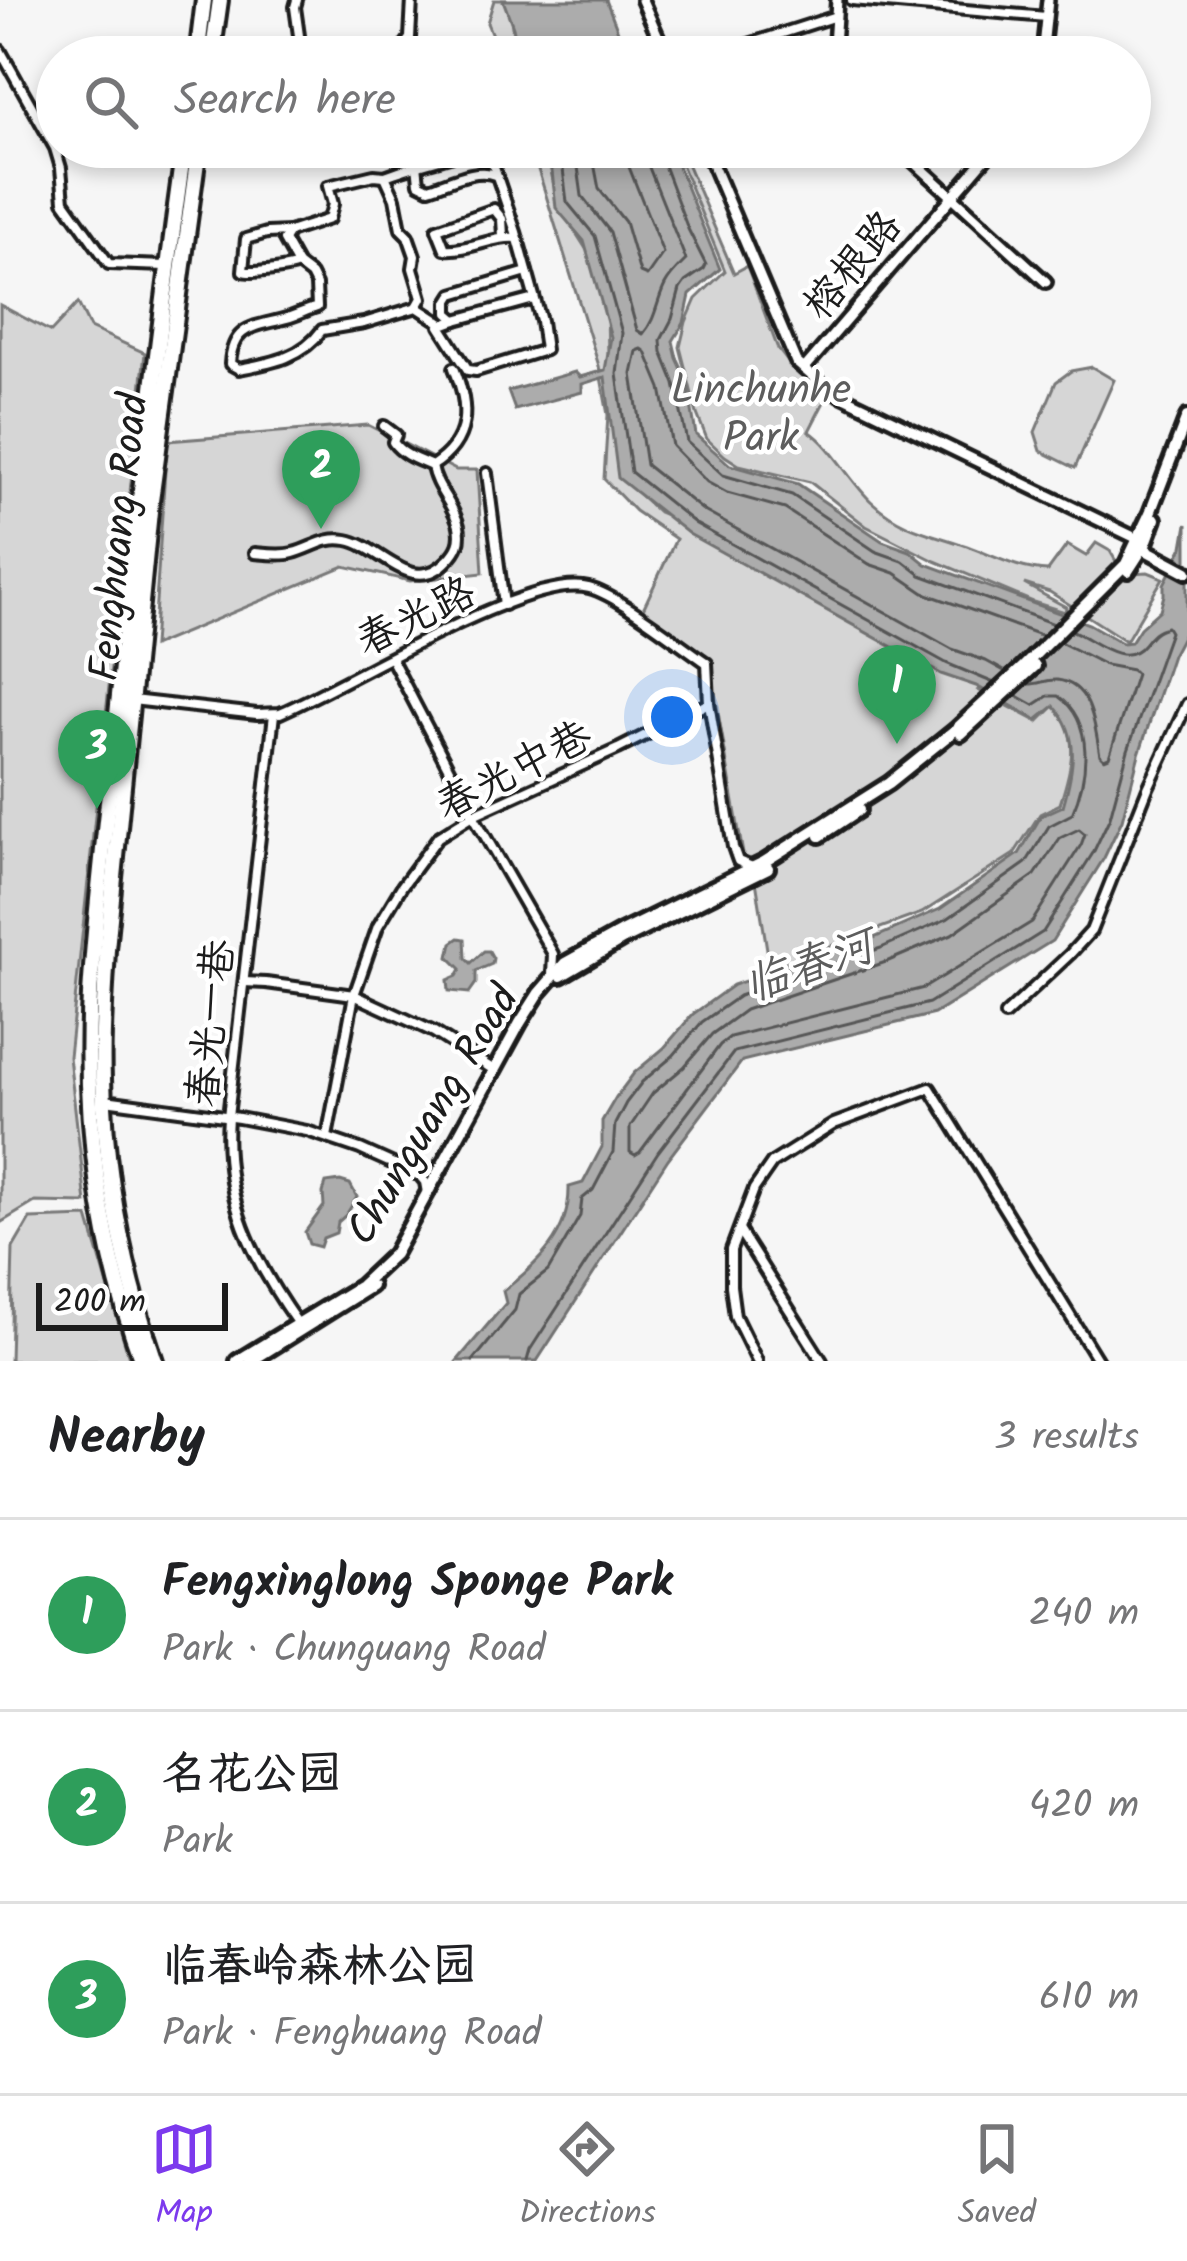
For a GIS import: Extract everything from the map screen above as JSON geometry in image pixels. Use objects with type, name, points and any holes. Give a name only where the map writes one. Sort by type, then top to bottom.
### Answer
[{"type":"highway","points":[[200,36],[205,0]]},
{"type":"highway","points":[[215,36],[220,0]]},
{"type":"highway","name":"Fenghuang Road","points":[[155,1361],[126,1261],[116,1202],[104,1100],[103,1018],[151,501],[167,266],[181,168]]},
{"type":"highway","name":"Fenghuang Road","points":[[142,1361],[117,1282],[100,1192],[93,1138],[90,998],[125,631],[163,349],[195,168]]},
{"type":"main road","points":[[1142,544],[1187,417]]},
{"type":"main road","points":[[1142,544],[1187,435]]},
{"type":"main road","points":[[1142,544],[1187,568]]},
{"type":"main road","name":"Chunguang Road","points":[[251,1361],[363,1293],[397,1261],[523,1030],[559,978],[762,866],[872,798],[983,709],[1129,566],[1142,544]]},
{"type":"main road","name":"Chunguang Road","points":[[237,1361],[360,1286],[394,1254],[520,1023],[565,963],[762,866]]},
{"type":"street","points":[[410,36],[412,0]]},
{"type":"street","points":[[642,0],[658,36]]},
{"type":"street","points":[[835,36],[837,0]]},
{"type":"street","points":[[852,0],[1046,17]]},
{"type":"street","points":[[1044,36],[1048,0]]},
{"type":"street","points":[[295,2],[299,36]]},
{"type":"street","points":[[774,36],[836,16]]},
{"type":"street","points":[[0,50],[36,114]]},
{"type":"street","points":[[61,168],[64,201],[110,264],[167,266]]},
{"type":"street","points":[[298,265],[243,271],[246,239],[329,219],[333,204],[328,187],[407,168]]},
{"type":"street","points":[[417,168],[418,183],[429,188],[487,171],[496,176]]},
{"type":"street","points":[[492,168],[518,238],[541,321],[545,350],[468,370],[440,326],[534,299]]},
{"type":"street","points":[[714,168],[796,362],[826,388],[1142,544]]},
{"type":"street","points":[[921,168],[1046,282]]},
{"type":"street","name":"榕根路","points":[[804,369],[977,168]]},
{"type":"street","points":[[289,232],[284,240],[316,285],[316,307],[247,329],[237,337],[230,347],[230,364],[239,369],[292,358],[322,330],[416,307],[422,298],[413,268],[415,256],[401,229],[386,176]]},
{"type":"street","points":[[503,236],[502,219],[494,209],[437,230],[449,250],[503,236],[518,238]]},
{"type":"street","points":[[456,320],[448,313],[453,294],[527,272]]},
{"type":"street","points":[[416,307],[445,325]]},
{"type":"street","points":[[432,466],[448,457],[465,422],[465,394],[454,368]]},
{"type":"street","points":[[384,426],[395,435],[398,450],[432,466]]},
{"type":"street","points":[[255,553],[295,553],[340,538],[356,542],[406,572],[441,569],[461,540],[455,513],[432,466]]},
{"type":"street","points":[[487,473],[504,605]]},
{"type":"street","name":"春光路","points":[[133,700],[274,713],[504,605],[584,586],[615,601],[706,663],[709,703]]},
{"type":"street","points":[[391,658],[472,815],[553,954],[552,976]]},
{"type":"street","points":[[709,703],[733,847],[738,861],[762,866]]},
{"type":"street","name":"春光中巷","points":[[327,1137],[354,994],[378,926],[438,837],[472,815],[709,703]]},
{"type":"street","points":[[1005,1015],[1090,931],[1187,704]]},
{"type":"street","name":"春光一巷","points":[[274,713],[229,1117],[229,1172],[258,1264],[298,1324]]},
{"type":"street","points":[[244,982],[354,994],[434,1032],[494,1070]]},
{"type":"street","points":[[757,1361],[735,1316],[731,1286],[731,1250],[754,1189],[772,1163],[834,1124],[929,1088],[1098,1361]]},
{"type":"street","points":[[104,1100],[229,1117],[327,1137],[420,1176],[428,1194]]},
{"type":"street","points":[[738,1228],[822,1361]]},
{"type":"green space","points":[[494,0],[507,0],[513,36],[492,36],[487,23]]},
{"type":"green space","points":[[538,168],[550,168],[558,205],[590,255],[607,312],[620,476],[658,512],[1012,659],[978,690],[1038,722],[1054,706],[1063,717],[1072,753],[1060,804],[1040,814],[1014,854],[922,913],[770,968],[756,881],[743,854],[709,661],[642,611],[676,539],[635,511],[604,479],[608,415],[599,366]]},
{"type":"green space","name":"Linchunhe Park","points":[[683,168],[689,168],[734,273],[747,266],[778,349],[826,398],[809,431],[864,494],[906,525],[1017,565],[1048,571],[1067,545],[1086,556],[1096,543],[1110,551],[1126,578],[1148,572],[1163,578],[1126,641],[1050,592],[1024,584],[1066,607],[1065,612],[935,561],[866,526],[810,482],[739,465],[725,456],[707,439],[680,347],[696,299],[725,271]]},
{"type":"green space","points":[[78,303],[90,328],[145,353],[69,1057],[86,1203],[35,1202],[0,1223],[0,305],[51,332]]},
{"type":"green space","points":[[1092,367],[1114,380],[1075,468],[1041,451],[1035,432],[1056,382],[1071,371]]},
{"type":"green space","points":[[368,425],[456,470],[477,470],[483,573],[410,581],[344,566],[153,646],[167,441]]},
{"type":"green space","points":[[88,1217],[130,1361],[10,1361],[13,1248],[30,1219]]},
{"type":"water","points":[[503,0],[606,0],[620,36],[515,36]]},
{"type":"water","name":"临春河","points":[[679,168],[720,269],[690,295],[684,323],[673,341],[687,380],[696,435],[730,465],[798,484],[882,541],[910,551],[926,564],[1089,624],[1122,643],[1131,642],[1160,610],[1164,584],[1183,547],[1187,524],[1187,627],[1172,655],[1122,820],[1052,941],[934,1014],[742,1061],[668,1159],[537,1361],[457,1361],[506,1303],[503,1291],[540,1259],[558,1233],[569,1187],[583,1183],[602,1147],[602,1121],[616,1097],[693,1014],[733,985],[876,937],[940,909],[1019,854],[1041,816],[1063,806],[1072,767],[1068,729],[1054,706],[1037,720],[976,686],[941,674],[689,534],[618,478],[605,377],[582,384],[582,392],[515,410],[508,391],[575,372],[580,377],[605,370],[611,337],[584,241],[556,208],[552,171]]},
{"type":"water","points":[[465,939],[466,958],[471,963],[484,951],[493,958],[492,964],[476,971],[476,983],[469,993],[449,991],[448,980],[461,969],[449,957],[452,943]]},
{"type":"water","points":[[326,1183],[350,1184],[357,1197],[338,1222],[336,1233],[323,1238],[320,1247],[309,1244],[305,1232],[324,1206]]},
{"type":"place","name":"名花公园","points":[[321,529]]},
{"type":"place","name":"Fengxinglong Sponge Park","points":[[897,744]]},
{"type":"place","name":"临春岭森林公园","points":[[97,809]]}]
